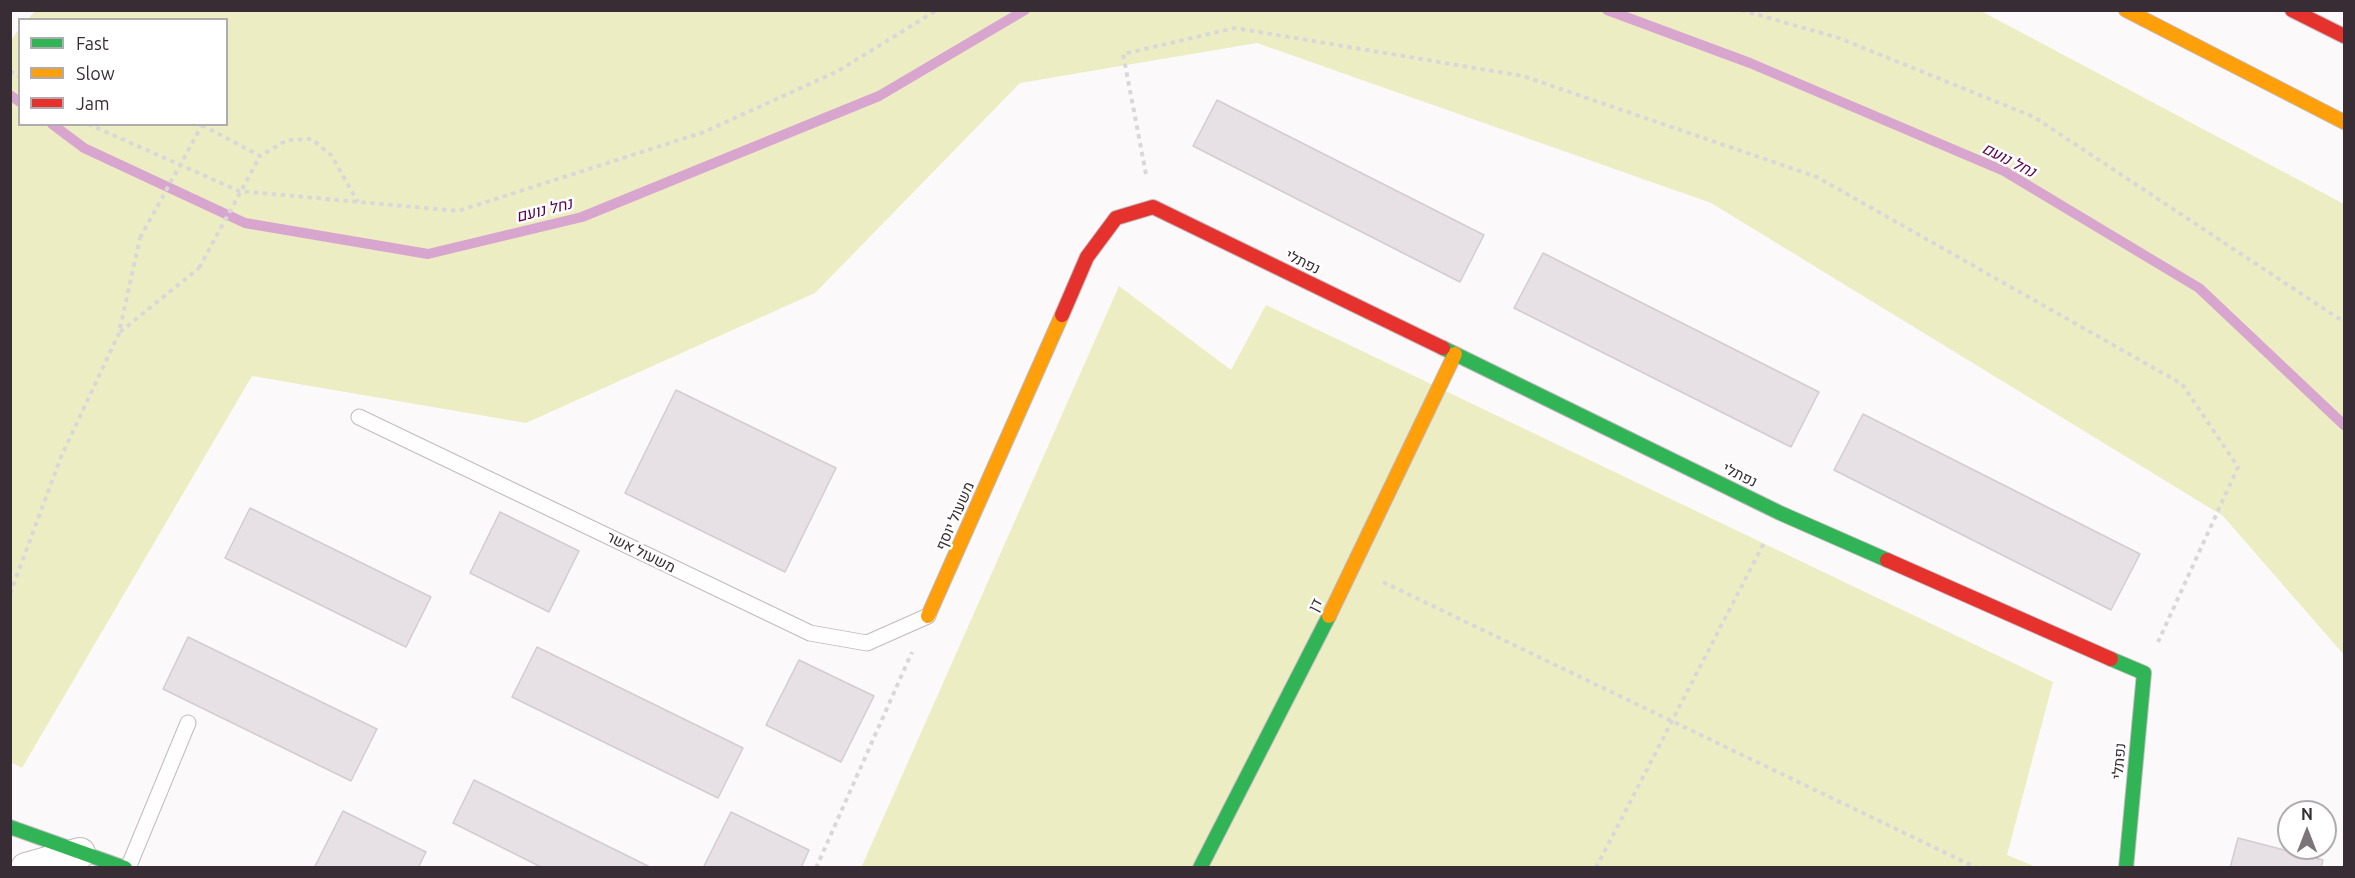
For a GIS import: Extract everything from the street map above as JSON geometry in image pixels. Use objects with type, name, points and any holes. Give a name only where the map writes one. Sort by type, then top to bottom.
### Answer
[{"type":"main road","points":[[2126,10],[2344,122]]},
{"type":"main road","points":[[2292,10],[2344,36]]},
{"type":"main road","name":"נפתלי","points":[[1153,207],[1780,513],[2144,673],[2126,867]]},
{"type":"main road","name":"משעול יוסף","points":[[928,616],[1087,257],[1116,218],[1153,207]]},
{"type":"main road","name":"דן","points":[[1200,867],[1353,568],[1455,354]]},
{"type":"main road","points":[[10,827],[126,867]]},
{"type":"street","points":[[26,867],[80,853]]},
{"type":"lane","name":"משעול אשר","points":[[359,417],[810,633],[867,643],[928,616]]},
{"type":"lane","points":[[126,867],[188,723]]},
{"type":"path","points":[[93,126],[239,191],[459,211],[704,132],[838,71],[937,10]]},
{"type":"path","points":[[1741,10],[1839,38],[2034,117],[2344,322]]},
{"type":"path","points":[[1153,207],[1123,54],[1235,28],[1523,76],[1817,177],[2182,384],[2238,466],[2144,673]]},
{"type":"path","points":[[10,594],[61,457],[119,333],[140,238],[201,126]]},
{"type":"path","points":[[204,126],[260,156]]},
{"type":"path","points":[[119,333],[199,268],[260,156],[287,140],[312,139],[331,155],[358,202]]},
{"type":"path","points":[[1596,867],[1780,513]]},
{"type":"path","points":[[1353,568],[1977,867]]},
{"type":"path","points":[[816,867],[928,616]]},
{"type":"green space","points":[[35,11],[1981,11],[2344,204],[2344,655],[2223,516],[1711,203],[1257,43],[1020,83],[815,293],[526,423],[252,376],[22,768],[10,762],[11,40],[18,30],[18,126],[228,126],[228,18],[29,18]]},
{"type":"green space","points":[[1119,286],[1231,370],[1266,305],[2053,682],[2007,855],[2036,867],[861,868]]},
{"type":"building","points":[[1217,100],[1484,235],[1460,282],[1193,146]]},
{"type":"building","points":[[1543,253],[1819,392],[1791,447],[1514,308]]},
{"type":"building","points":[[676,390],[836,468],[785,572],[625,493]]},
{"type":"building","points":[[1863,414],[2140,554],[2111,610],[1834,470]]},
{"type":"building","points":[[250,508],[431,597],[406,647],[225,558]]},
{"type":"building","points":[[500,512],[579,551],[549,612],[470,573]]},
{"type":"building","points":[[188,637],[377,729],[351,781],[163,689]]},
{"type":"building","points":[[537,647],[743,748],[718,798],[512,697]]},
{"type":"building","points":[[799,660],[874,696],[841,762],[766,725]]},
{"type":"building","points":[[474,780],[652,868],[543,868],[453,823]]},
{"type":"building","points":[[343,811],[426,852],[418,868],[314,868]]},
{"type":"building","points":[[731,812],[809,850],[801,868],[703,868]]},
{"type":"building","points":[[2238,838],[2277,848],[2277,860],[2323,860],[2321,868],[2230,868]]},
{"type":"waterway","name":"נחל נועם","points":[[55,126],[84,148],[245,223],[428,254],[582,217],[879,96],[1025,10]]},
{"type":"waterway","name":"נחל נועם","points":[[1607,10],[1750,63],[2004,171],[2199,288],[2344,425]]},
{"type":"waterway","name":"נחל נועם","points":[[10,95],[18,101]]},
{"type":"traffic: fast","points":[[1443,348],[1780,513],[1887,560]]},
{"type":"traffic: fast","points":[[1200,868],[1329,616]]},
{"type":"traffic: fast","points":[[2111,659],[2144,673],[2126,868]]},
{"type":"traffic: fast","points":[[10,827],[125,868]]},
{"type":"traffic: slow","points":[[2126,10],[2344,122]]},
{"type":"traffic: slow","points":[[928,616],[1062,315]]},
{"type":"traffic: slow","points":[[1329,616],[1455,354]]},
{"type":"traffic: jam","points":[[2292,10],[2344,36]]},
{"type":"traffic: jam","points":[[1062,315],[1087,257],[1116,218],[1153,207],[1443,348]]},
{"type":"traffic: jam","points":[[1887,560],[2111,659]]}]
